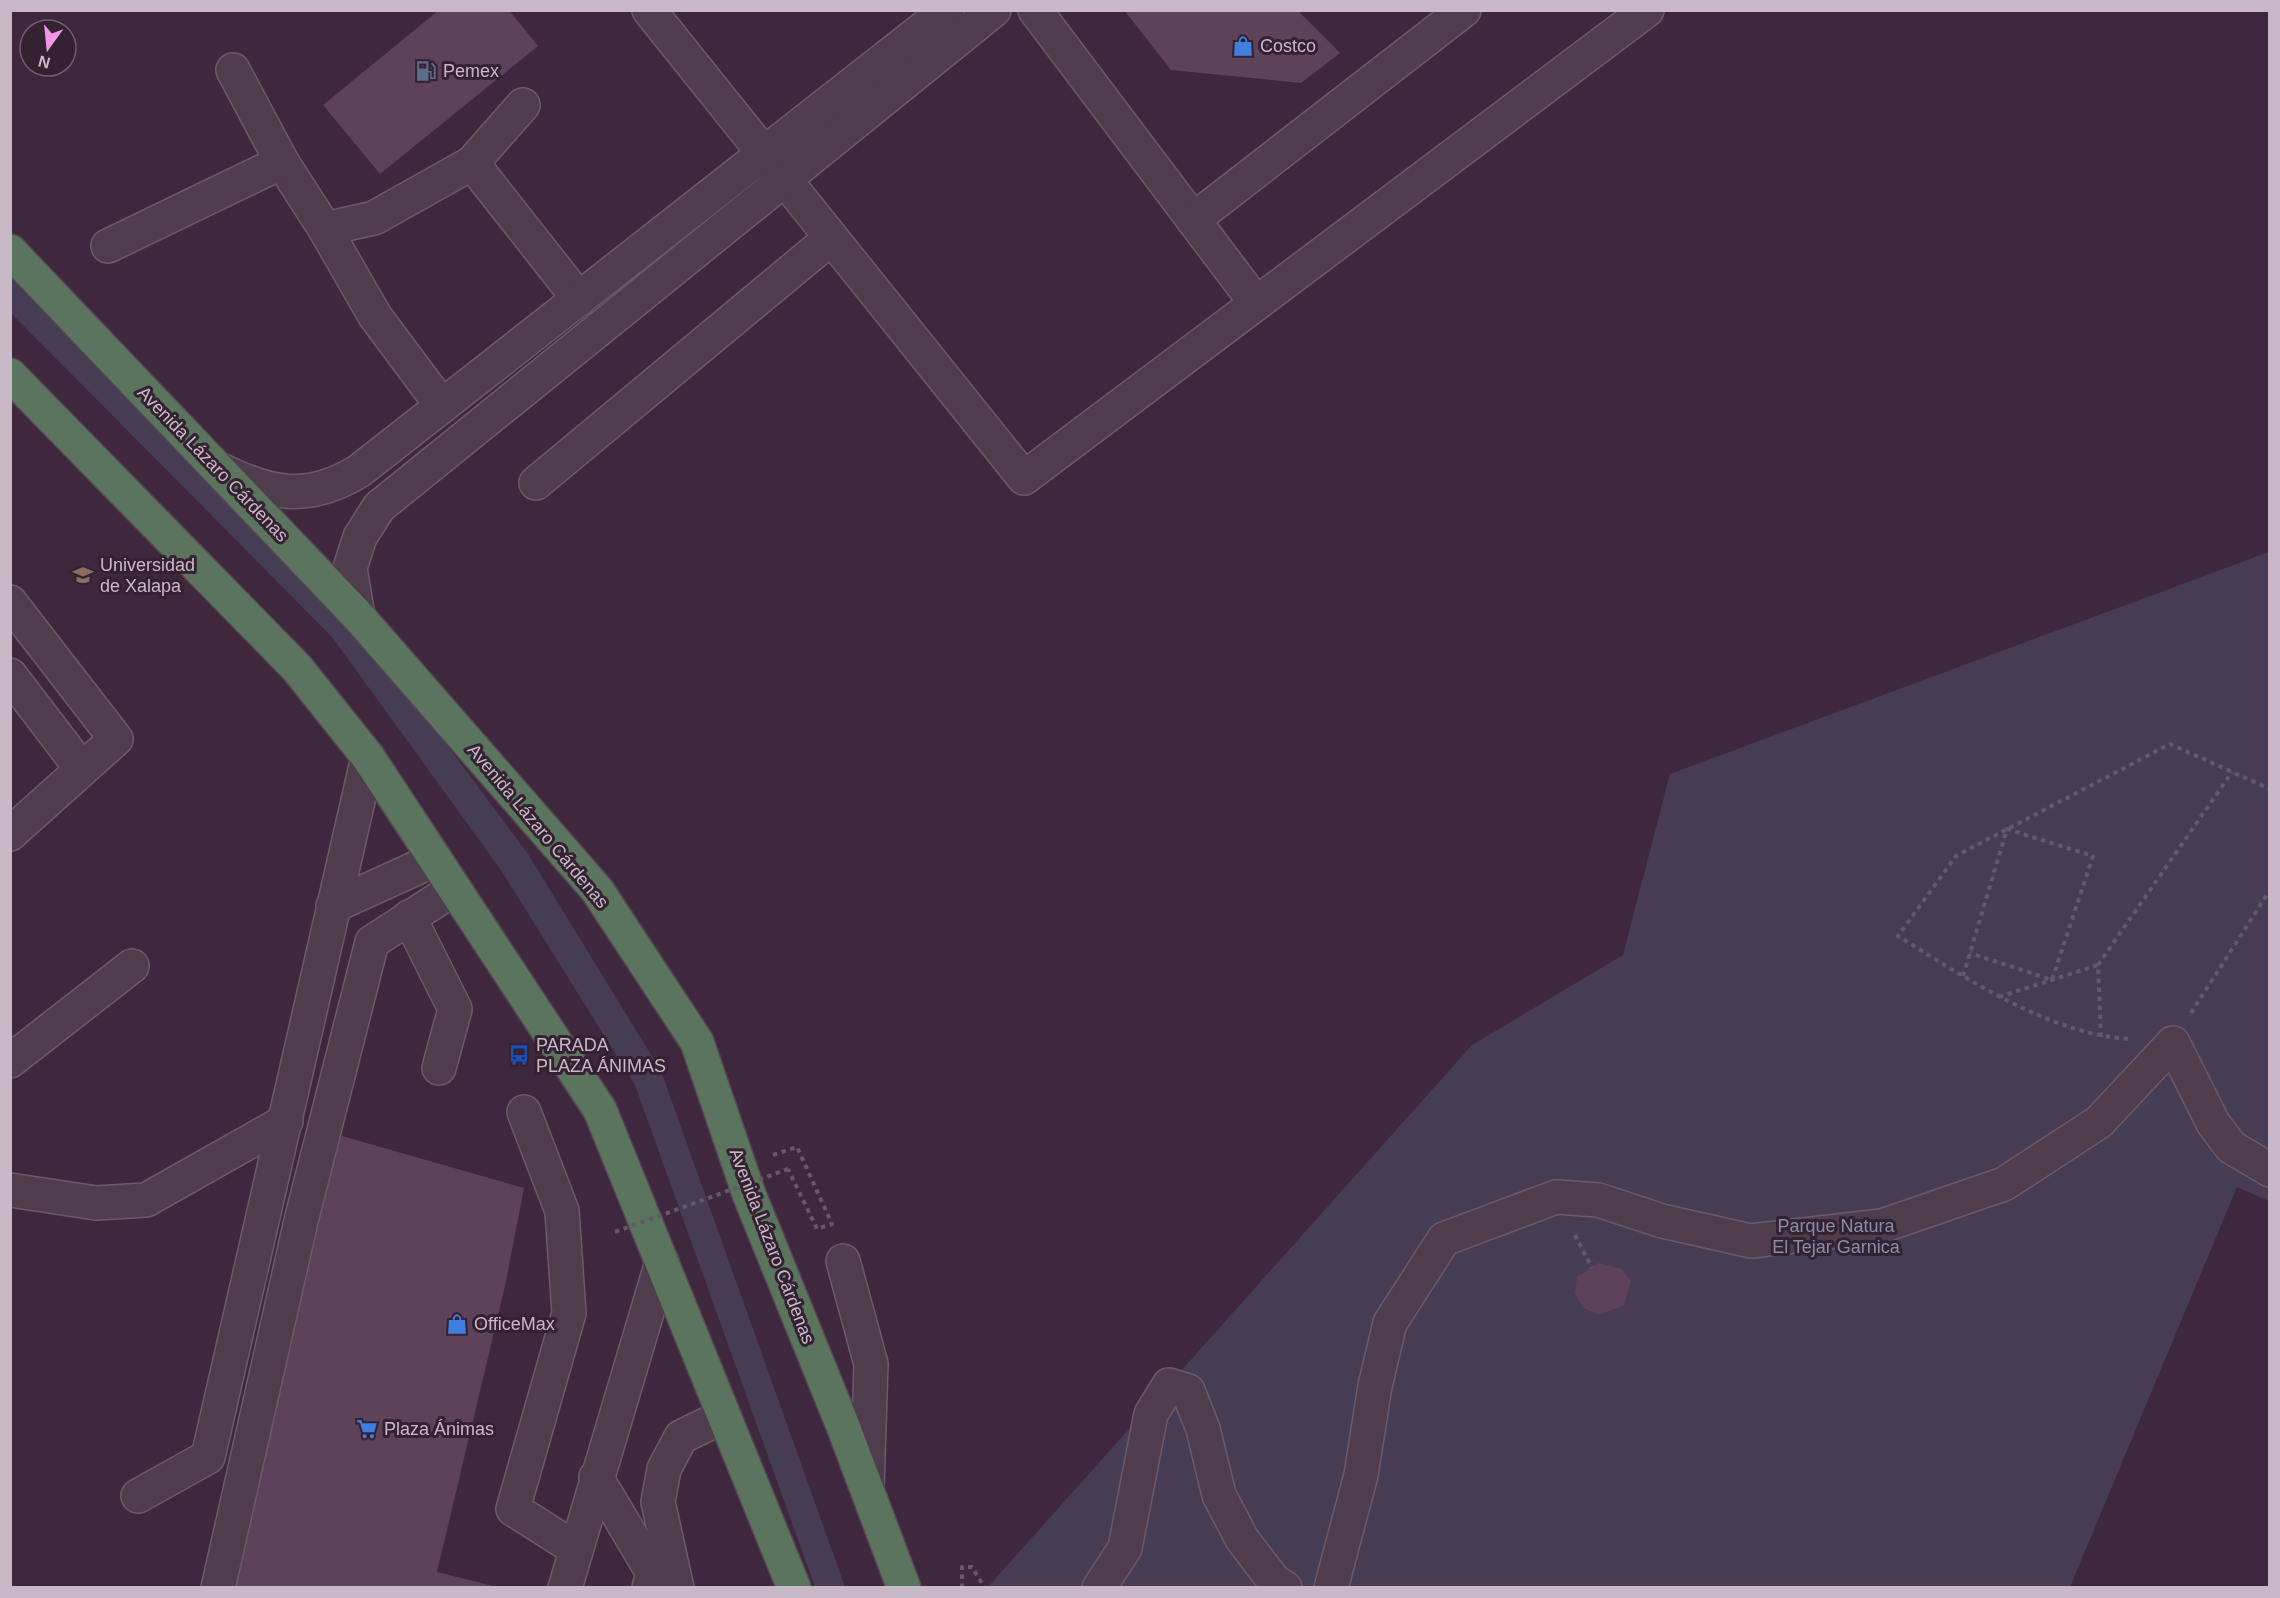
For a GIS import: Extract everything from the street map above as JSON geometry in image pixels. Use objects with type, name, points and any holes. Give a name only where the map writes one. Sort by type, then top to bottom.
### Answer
[{"type":"highway","name":"Avenida Lázaro Cárdenas","points":[[10,251],[358,616],[597,890],[697,1042],[749,1194],[867,1488],[904,1587]]},
{"type":"highway","points":[[10,375],[297,668],[368,756],[434,860],[600,1110],[794,1587]]},
{"type":"street","points":[[650,10],[1024,478],[1647,10]]},
{"type":"street","points":[[358,616],[350,568],[360,537],[379,507],[774,166],[946,10]]},
{"type":"street","points":[[217,468],[243,481],[278,492],[337,484],[359,471],[579,299],[774,166],[994,10]]},
{"type":"street","points":[[1035,10],[1256,303]]},
{"type":"street","points":[[1193,220],[1464,10]]},
{"type":"street","points":[[233,70],[282,162],[325,229],[375,316],[442,406]]},
{"type":"street","points":[[325,229],[374,218],[472,163],[523,105]]},
{"type":"street","points":[[108,246],[282,162]]},
{"type":"street","points":[[472,163],[579,299]]},
{"type":"street","points":[[536,483],[831,238]]},
{"type":"street","points":[[10,602],[116,739],[10,834]]},
{"type":"street","points":[[10,675],[81,768]]},
{"type":"street","points":[[138,1496],[208,1456],[368,756]]},
{"type":"street","points":[[333,906],[434,860]]},
{"type":"street","points":[[218,1587],[301,1221],[372,942],[454,889]]},
{"type":"street","points":[[408,918],[454,1009],[439,1068]]},
{"type":"street","points":[[10,1061],[132,966]]},
{"type":"street","points":[[1332,1587],[1361,1475],[1374,1386],[1390,1323],[1444,1239],[1556,1197],[1598,1200],[1662,1221],[1751,1241],[1882,1226],[2004,1184],[2099,1122],[2173,1043],[2213,1123],[2231,1147],[2270,1170]]},
{"type":"street","points":[[524,1112],[562,1211],[568,1312],[513,1509],[576,1549]]},
{"type":"street","points":[[10,1190],[96,1203],[146,1200],[286,1121]]},
{"type":"street","points":[[843,1261],[872,1364],[867,1488]]},
{"type":"street","points":[[565,1587],[662,1262]]},
{"type":"street","points":[[1099,1587],[1125,1548],[1151,1414],[1169,1385],[1188,1391],[1203,1429],[1219,1495],[1242,1539],[1274,1581],[1285,1587]]},
{"type":"street","points":[[668,1586],[658,1502],[664,1469],[681,1437],[724,1416]]},
{"type":"street","points":[[596,1477],[653,1573],[668,1586]]},
{"type":"path","points":[[2270,789],[2170,744],[1956,856],[1898,936],[1998,998],[2101,1037],[2173,1043],[2270,890]]},
{"type":"path","points":[[2101,1037],[2098,965],[2232,772]]},
{"type":"path","points":[[1963,976],[2007,829]]},
{"type":"path","points":[[2007,829],[2093,856],[2052,980]]},
{"type":"path","points":[[1970,953],[2052,980]]},
{"type":"path","points":[[1998,998],[2098,965]]},
{"type":"path","points":[[615,1233],[788,1169],[817,1229],[832,1224],[797,1148]]},
{"type":"path","points":[[962,1587],[962,1567],[972,1567],[985,1587]]},
{"type":"green space","points":[[10,268],[356,623],[528,854],[661,1071],[845,1587],[815,1587],[635,1085],[501,870],[332,637],[11,313]]},
{"type":"green space","name":"Parque Natura El Tejar Garnica","points":[[2269,552],[2269,1201],[2237,1187],[2070,1587],[987,1588],[1472,1045],[1623,955],[1670,774]]},
{"type":"building","points":[[439,10],[509,10],[538,46],[380,174],[323,105]]},
{"type":"building","name":"Costco","points":[[1124,10],[1303,10],[1300,13],[1340,53],[1301,83],[1171,70]]},
{"type":"building","name":"Plaza Ánimas","points":[[328,1132],[524,1188],[505,1286],[437,1572],[501,1588],[228,1588]]},
{"type":"building","points":[[1599,1263],[1622,1269],[1631,1281],[1624,1305],[1599,1315],[1583,1308],[1575,1293],[1577,1277]]},
{"type":"place","name":"Costco","points":[[1243,46]]},
{"type":"place","name":"Pemex","points":[[426,71]]},
{"type":"place","name":"Universidad de Xalapa","points":[[83,575]]},
{"type":"place","name":"PARADA PLAZA ÁNIMAS","points":[[519,1055]]},
{"type":"place","name":"OfficeMax","points":[[457,1324]]},
{"type":"place","name":"Plaza Ánimas","points":[[367,1429]]}]
